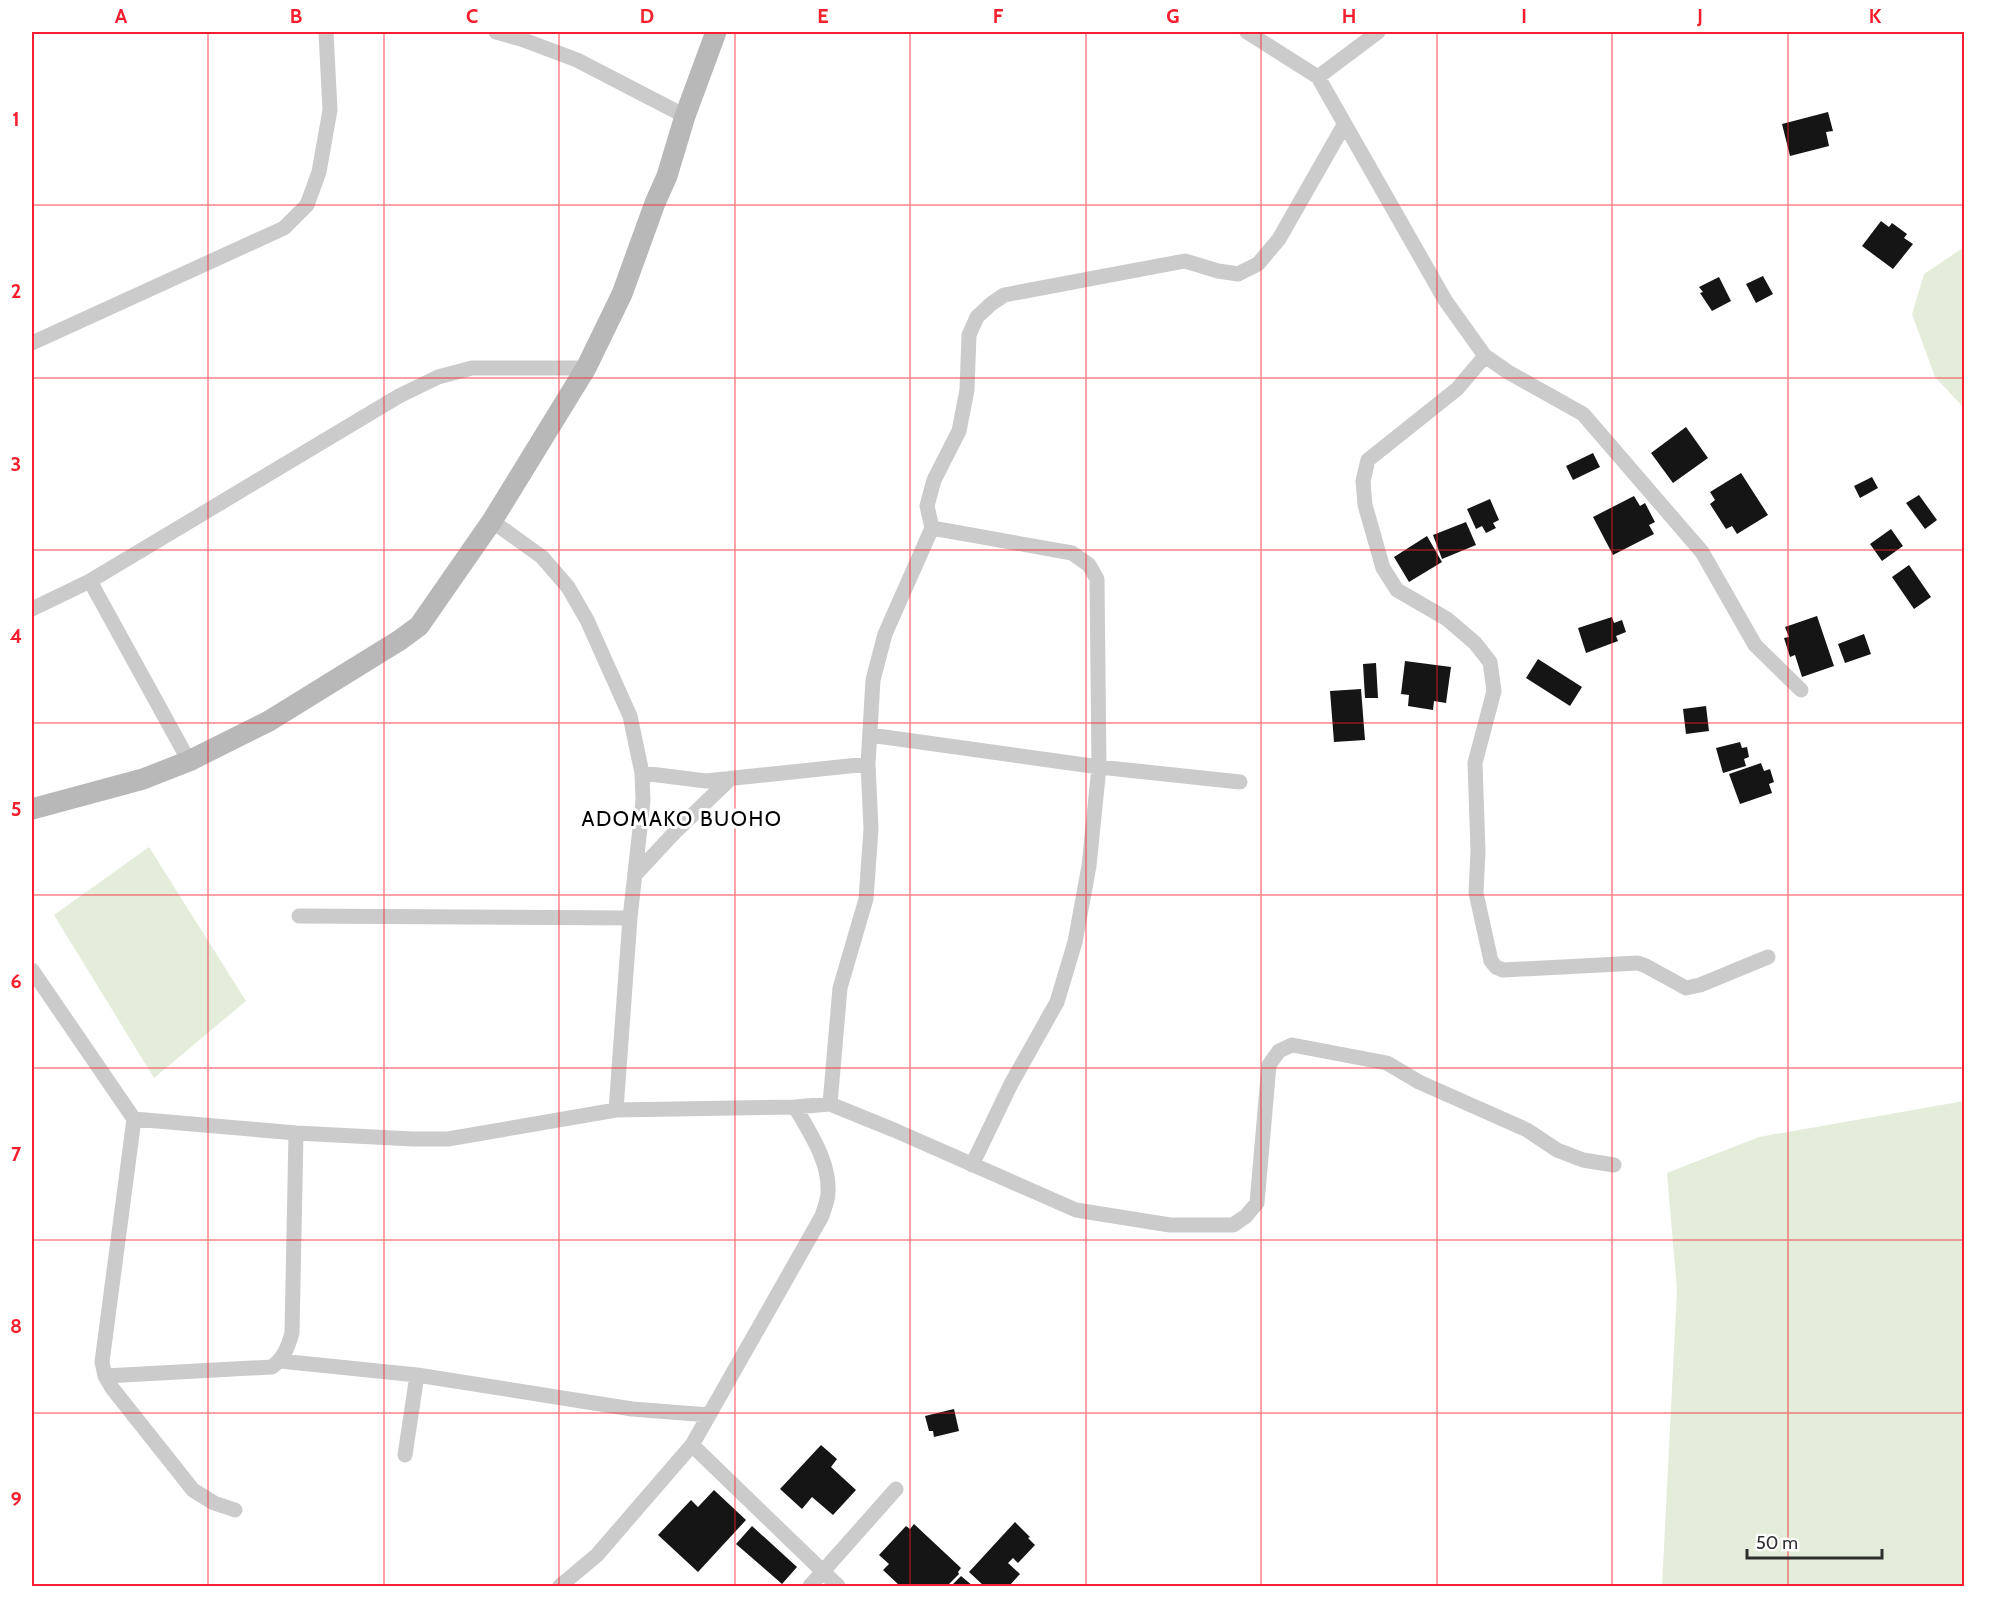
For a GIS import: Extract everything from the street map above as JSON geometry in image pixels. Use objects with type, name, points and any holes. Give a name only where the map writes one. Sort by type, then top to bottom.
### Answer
[{"type":"street","points":[[32,343],[284,228],[308,205],[319,172],[330,110],[326,32]]},
{"type":"street","points":[[496,32],[522,35],[578,60],[685,116]]},
{"type":"street","points":[[32,809],[143,780],[189,761],[269,721],[350,672],[418,626],[492,521],[586,368],[622,294],[667,176],[685,116],[716,32]]},
{"type":"street","points":[[1247,32],[1318,77],[1445,300],[1485,357],[1583,414],[1702,552],[1755,645],[1801,690]]},
{"type":"street","points":[[1318,77],[1378,32]]},
{"type":"street","points":[[830,1104],[840,988],[866,899],[871,828],[868,764],[873,680],[885,634],[932,528],[927,506],[934,480],[959,431],[967,390],[969,335],[978,317],[1004,296],[1185,261],[1218,271],[1238,274],[1258,264],[1279,239],[1344,125]]},
{"type":"street","points":[[1485,357],[1457,389],[1368,460],[1363,481],[1365,505],[1383,568],[1397,590],[1447,619],[1475,643],[1490,662],[1494,691],[1475,763],[1478,851],[1476,893],[1491,961],[1503,970],[1638,963],[1686,988],[1700,985],[1768,957]]},
{"type":"street","points":[[32,609],[90,581],[399,396],[438,377],[472,368],[586,368]]},
{"type":"street","points":[[492,521],[542,557],[568,587],[587,620],[630,716],[642,773],[643,801],[630,918],[616,1110]]},
{"type":"street","points":[[932,528],[1072,553],[1089,565],[1097,579],[1099,766],[1089,866],[1075,942],[1057,1002],[1011,1084],[972,1165]]},
{"type":"street","points":[[90,581],[189,761]]},
{"type":"street","points":[[870,735],[1099,766],[1240,782]]},
{"type":"street","points":[[642,773],[706,781],[868,764]]},
{"type":"street","points":[[634,875],[731,778]]},
{"type":"street","points":[[299,916],[630,918]]},
{"type":"street","points":[[32,970],[134,1119],[102,1362],[105,1376],[193,1490],[214,1503],[235,1510]]},
{"type":"street","points":[[134,1119],[296,1133],[448,1139],[616,1110],[795,1107],[830,1104],[1076,1210],[1170,1226],[1233,1225],[1246,1216],[1257,1203],[1269,1065],[1279,1051],[1292,1045],[1387,1063],[1419,1082],[1527,1130],[1557,1150],[1583,1160],[1614,1165]]},
{"type":"street","points":[[560,1587],[597,1555],[692,1445],[822,1216],[828,1195],[826,1168],[815,1142],[795,1107]]},
{"type":"street","points":[[105,1376],[272,1367],[280,1361],[288,1347],[292,1333],[296,1133]]},
{"type":"street","points":[[280,1361],[417,1375],[632,1409],[709,1415]]},
{"type":"street","points":[[405,1455],[417,1375]]},
{"type":"street","points":[[692,1445],[838,1587]]},
{"type":"street","points":[[810,1587],[896,1489]]},
{"type":"green space","points":[[1964,247],[1964,408],[1935,377],[1912,314],[1924,274]]},
{"type":"green space","points":[[149,847],[246,1001],[154,1078],[54,915]]},
{"type":"green space","points":[[1964,1101],[1964,1586],[1662,1586],[1677,1290],[1667,1173],[1759,1137]]},
{"type":"building","points":[[1828,112],[1833,131],[1826,132],[1829,146],[1790,156],[1782,124]]},
{"type":"building","points":[[1881,221],[1889,227],[1892,223],[1907,234],[1904,238],[1913,244],[1893,269],[1862,246]]},
{"type":"building","points":[[1763,276],[1773,294],[1756,303],[1746,284]]},
{"type":"building","points":[[1719,277],[1731,301],[1712,311],[1700,293],[1703,292],[1699,287]]},
{"type":"building","points":[[1686,427],[1708,458],[1673,483],[1651,453]]},
{"type":"building","points":[[1593,453],[1600,467],[1573,480],[1566,466]]},
{"type":"building","points":[[1741,473],[1768,515],[1737,534],[1732,526],[1726,529],[1710,504],[1715,500],[1710,492]]},
{"type":"building","points":[[1872,477],[1878,488],[1860,498],[1854,486]]},
{"type":"building","points":[[1919,495],[1937,520],[1925,529],[1906,503]]},
{"type":"building","points":[[1634,496],[1640,506],[1645,503],[1655,522],[1649,525],[1654,534],[1613,555],[1593,517]]},
{"type":"building","points":[[1490,499],[1499,520],[1493,523],[1496,528],[1486,533],[1482,526],[1476,529],[1467,509]]},
{"type":"building","points":[[1466,522],[1476,545],[1442,559],[1433,535]]},
{"type":"building","points":[[1891,529],[1903,546],[1882,561],[1870,544]]},
{"type":"building","points":[[1427,536],[1442,562],[1409,582],[1394,557]]},
{"type":"building","points":[[1909,565],[1931,597],[1914,609],[1892,577]]},
{"type":"building","points":[[1817,616],[1834,666],[1802,677],[1795,655],[1790,657],[1784,638],[1789,637],[1785,627]]},
{"type":"building","points":[[1612,617],[1614,623],[1622,620],[1626,632],[1616,636],[1618,641],[1586,653],[1578,628]]},
{"type":"building","points":[[1864,634],[1871,654],[1845,663],[1838,644]]},
{"type":"building","points":[[1538,659],[1582,687],[1570,706],[1526,678]]},
{"type":"building","points":[[1405,661],[1451,667],[1446,703],[1434,701],[1433,710],[1408,706],[1409,695],[1401,694]]},
{"type":"building","points":[[1376,663],[1378,698],[1365,698],[1363,664]]},
{"type":"building","points":[[1361,689],[1365,740],[1334,742],[1330,691]]},
{"type":"building","points":[[1706,706],[1709,731],[1686,734],[1683,709]]},
{"type":"building","points":[[1740,742],[1742,748],[1747,747],[1749,757],[1744,759],[1746,766],[1723,773],[1716,748]]},
{"type":"building","points":[[1761,763],[1764,771],[1770,769],[1774,782],[1769,784],[1772,793],[1740,804],[1729,774]]},
{"type":"building","points":[[954,1409],[959,1431],[934,1437],[933,1431],[929,1431],[925,1416]]},
{"type":"building","points":[[821,1445],[837,1459],[831,1467],[856,1490],[833,1515],[812,1497],[802,1509],[780,1489]]},
{"type":"building","points":[[714,1490],[746,1520],[698,1572],[658,1535],[691,1500],[698,1507]]},
{"type":"building","points":[[1015,1522],[1035,1545],[1018,1563],[1013,1558],[1008,1563],[1020,1574],[1009,1586],[984,1586],[969,1572]]},
{"type":"building","points":[[914,1524],[961,1568],[959,1574],[947,1586],[900,1586],[883,1570],[889,1564],[879,1555],[906,1526],[910,1529]]},
{"type":"building","points":[[752,1526],[797,1567],[782,1584],[736,1544]]},
{"type":"building","points":[[961,1576],[973,1586],[951,1586]]},
{"type":"district","name":"ADOMAKO BUOHO","points":[[682,818]]}]
